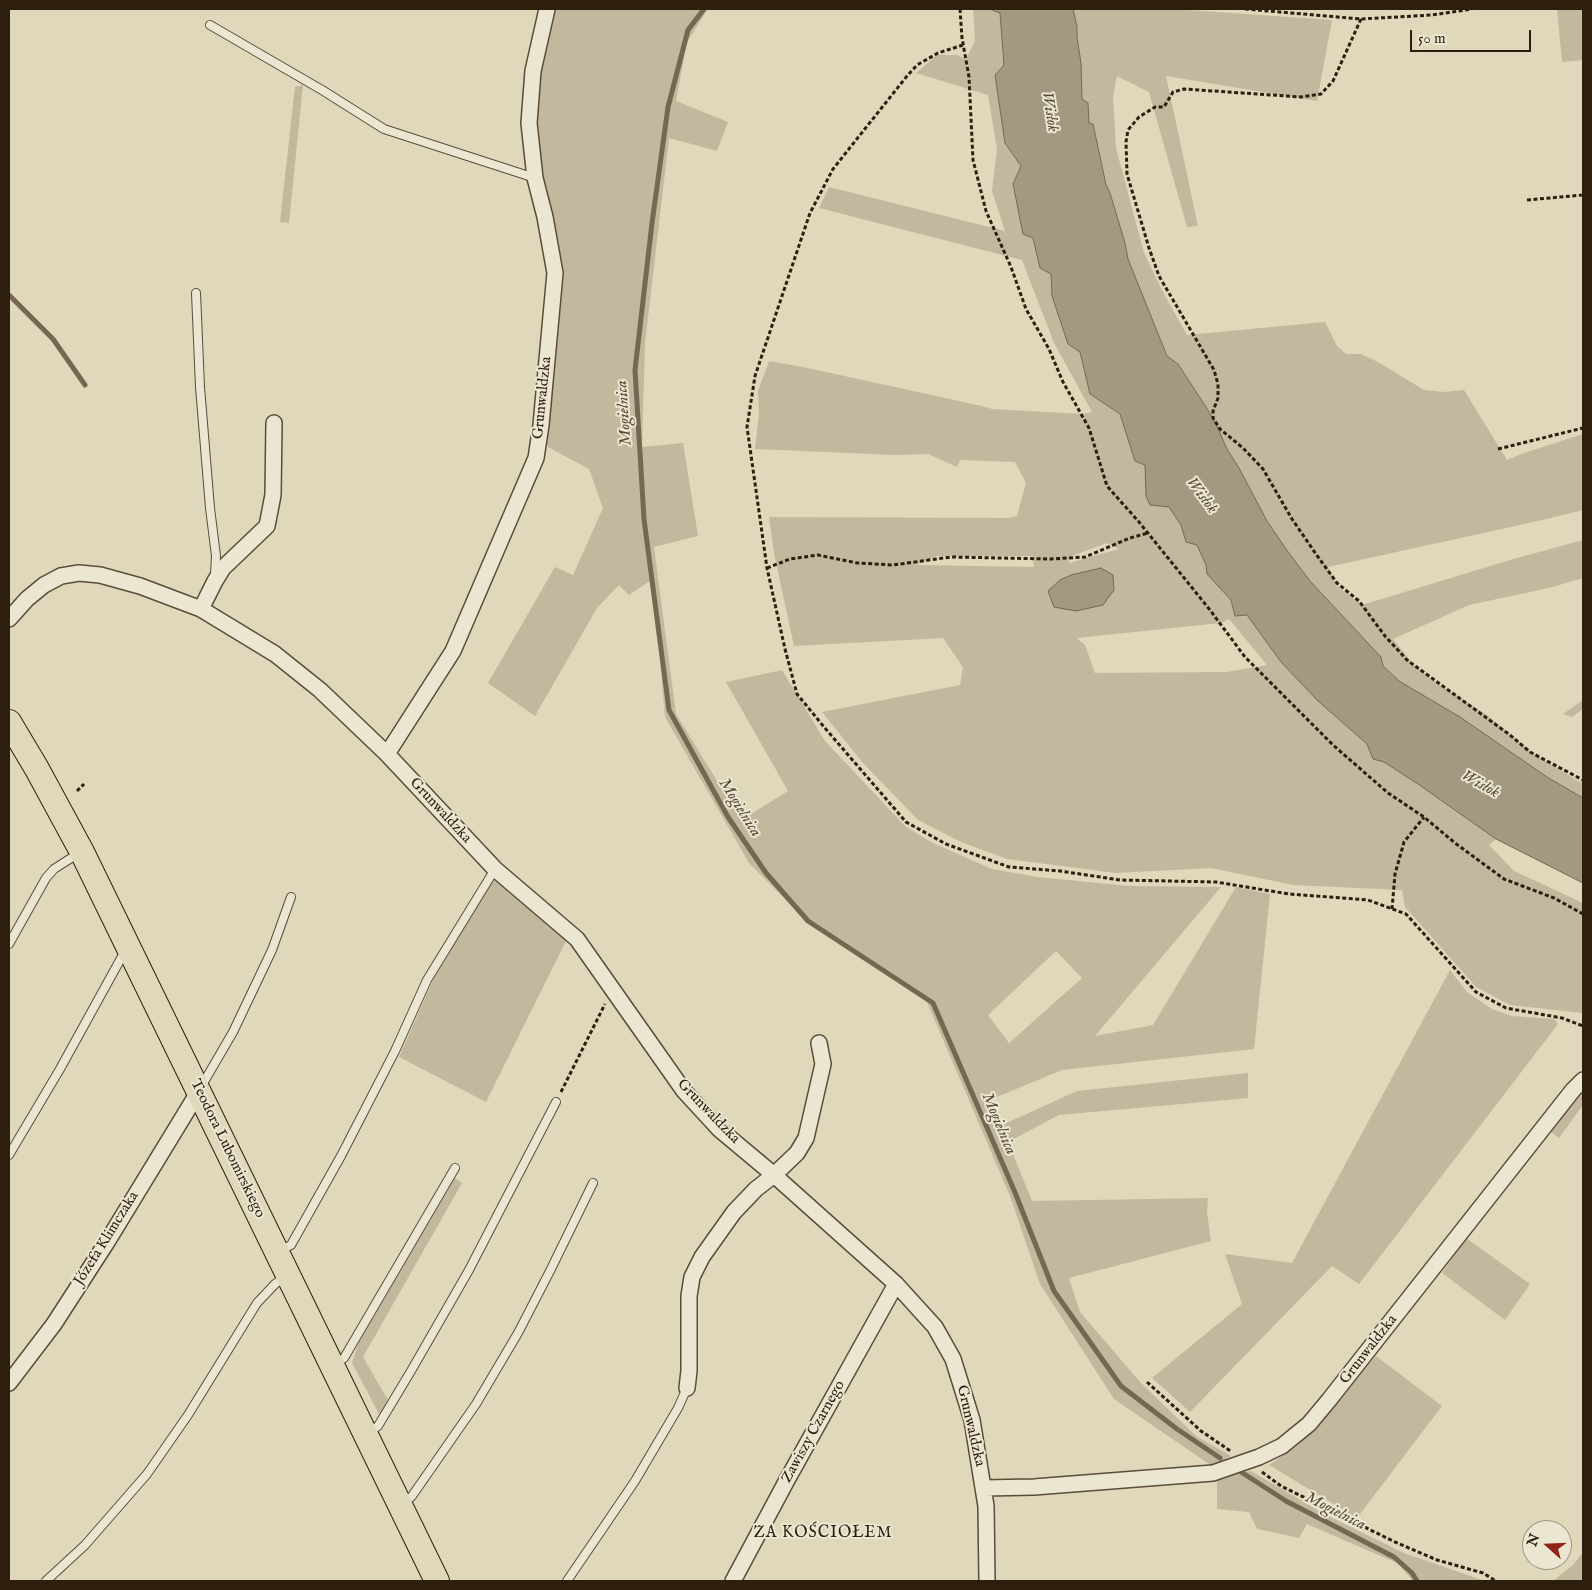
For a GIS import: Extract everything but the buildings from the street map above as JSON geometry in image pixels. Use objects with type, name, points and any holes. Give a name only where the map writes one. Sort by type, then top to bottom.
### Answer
[{"type":"highway","name":"Teodora Lubomirskiego","points":[[9,722],[37,768],[82,852],[437,1581]]},
{"type":"street","name":"Grunwaldzka","points":[[387,754],[453,651],[536,458],[541,425],[555,273],[545,217],[535,178],[529,123],[533,71],[547,9]]},
{"type":"street","points":[[201,609],[223,568],[267,526],[273,495],[274,423]]},
{"type":"street","name":"Grunwaldzka","points":[[9,619],[44,584],[61,576],[79,573],[100,575],[140,586],[201,609],[275,654],[320,690],[387,754],[495,869],[577,939],[684,1091],[719,1129],[774,1175],[896,1284],[935,1327],[953,1358],[972,1420],[986,1506],[987,1581]]},
{"type":"street","points":[[687,1388],[689,1371],[689,1296],[692,1277],[702,1257],[734,1212],[756,1189],[797,1153],[806,1138],[823,1064],[819,1042]]},
{"type":"street","name":"Grunwaldzka","points":[[984,1488],[1034,1487],[1213,1473],[1259,1458],[1282,1446],[1309,1424],[1329,1400],[1583,1080]]},
{"type":"street","name":"Józefa Klimczaka","points":[[9,1383],[54,1324],[107,1242],[199,1091]]},
{"type":"street","name":"Zawiszy Czarnego","points":[[732,1581],[896,1284]]},
{"type":"lane","points":[[210,25],[322,90],[384,129],[535,178]]},
{"type":"lane","points":[[196,293],[200,387],[216,556],[215,581]]},
{"type":"lane","points":[[9,944],[46,878],[54,869],[82,852]]},
{"type":"lane","points":[[278,1252],[291,1245],[341,1156],[391,1060],[427,980],[495,869]]},
{"type":"lane","points":[[199,1091],[245,1007],[272,950],[291,897]]},
{"type":"lane","points":[[9,1155],[65,1061],[128,946]]},
{"type":"lane","points":[[366,1435],[378,1426],[411,1372],[469,1270],[556,1102]]},
{"type":"lane","points":[[333,1366],[344,1358],[456,1168]]},
{"type":"lane","points":[[401,1506],[412,1496],[476,1404],[518,1333],[593,1183]]},
{"type":"lane","points":[[46,1581],[86,1545],[147,1474],[188,1415],[257,1303],[275,1284],[288,1274]]},
{"type":"lane","points":[[567,1581],[635,1481],[678,1408],[687,1388]]},
{"type":"path","points":[[960,9],[969,77],[973,160],[986,211],[1011,267],[1026,309],[1049,349],[1063,382],[1089,428],[1107,486],[1148,532],[1245,657],[1333,745],[1388,793],[1424,817],[1454,843],[1504,880],[1554,898],[1583,914]]},
{"type":"path","points":[[1245,9],[1361,19],[1432,15],[1472,9]]},
{"type":"path","points":[[1361,19],[1332,81],[1321,94],[1301,97],[1184,89],[1173,92],[1164,107],[1155,107],[1139,117],[1128,130],[1126,174],[1159,276],[1214,370],[1218,384],[1218,398],[1213,411],[1213,418],[1220,429],[1243,448],[1263,469],[1292,519],[1318,557],[1337,582],[1359,601],[1385,636],[1407,660],[1510,735],[1530,752],[1583,780]]},
{"type":"path","points":[[964,45],[938,53],[917,65],[834,169],[810,213],[755,376],[747,427],[767,568],[784,649],[797,694],[906,822],[946,844],[1009,867],[1060,871],[1120,880],[1216,882],[1289,894],[1368,900],[1406,914],[1476,992],[1506,1008],[1562,1018],[1583,1026]]},
{"type":"path","points":[[1527,200],[1583,195]]},
{"type":"path","points":[[1498,449],[1583,428]]},
{"type":"path","points":[[767,568],[790,559],[818,555],[857,563],[894,565],[950,557],[1051,559],[1085,557],[1148,532]]},
{"type":"path","points":[[77,790],[84,784]]},
{"type":"path","points":[[1392,909],[1395,874],[1404,842],[1424,817]]},
{"type":"path","points":[[556,1102],[612,989]]},
{"type":"path","points":[[1147,1382],[1201,1431],[1281,1486],[1395,1542],[1437,1560],[1482,1574],[1496,1581]]},
{"type":"shaded area","points":[[553,9],[708,9],[687,42],[676,101],[728,122],[717,151],[669,138],[645,343],[642,447],[683,443],[698,536],[654,547],[676,714],[741,820],[788,791],[726,682],[782,670],[825,741],[905,826],[931,842],[992,869],[1038,877],[1128,886],[1221,887],[1095,1036],[1153,1025],[1236,887],[1270,894],[1254,1049],[1062,1070],[992,1099],[1000,1126],[1077,1091],[1248,1073],[1248,1098],[1059,1115],[1008,1142],[1032,1201],[1208,1198],[1207,1212],[1211,1241],[1069,1278],[1080,1312],[1141,1383],[1196,1436],[1231,1456],[1212,1466],[1114,1399],[1040,1284],[1010,1196],[926,1000],[812,926],[749,863],[665,717],[653,579],[629,595],[619,585],[597,608],[535,716],[488,683],[555,567],[573,575],[603,508],[589,469],[546,446],[557,339],[560,266],[549,200],[537,162],[535,118],[539,77]],"holes":[[[1056,951],[1082,978],[1009,1043],[988,1015]]]},
{"type":"shaded area","points":[[973,9],[992,9],[1000,12],[1004,65],[995,75],[1005,143],[1021,166],[1013,184],[1033,238],[1040,268],[1051,274],[1052,296],[1068,344],[1080,352],[1090,394],[1120,414],[1135,461],[1146,465],[1146,496],[1169,507],[1181,525],[1186,542],[1197,545],[1206,565],[1207,574],[1231,600],[1235,616],[1247,615],[1281,662],[1317,700],[1367,744],[1373,759],[1384,762],[1418,784],[1496,839],[1489,845],[1514,871],[1583,903],[1583,1013],[1510,1005],[1476,987],[1405,907],[1402,890],[1293,885],[1211,868],[1116,873],[1007,859],[961,842],[918,820],[863,763],[822,712],[960,685],[963,667],[943,638],[794,646],[774,553],[769,517],[1008,518],[1017,516],[1026,483],[1015,462],[960,460],[957,467],[928,454],[895,455],[755,449],[759,413],[758,391],[769,361],[992,409],[1083,414],[1092,412],[1054,343],[1022,260],[819,208],[829,187],[1005,231],[992,191],[997,149],[988,95],[916,73],[937,55],[957,55],[966,59],[975,41]],"holes":[[[1107,543],[1119,549],[1069,563],[1069,557]],[[937,556],[1033,556],[1034,567],[916,565]],[[1229,619],[1267,665],[1227,672],[1095,673],[1085,645],[1077,638],[1221,623]]]},
{"type":"shaded area","points":[[1073,9],[1188,9],[1332,20],[1317,101],[1166,76],[1198,226],[1187,227],[1149,92],[1117,76],[1113,97],[1116,148],[1144,253],[1187,335],[1325,322],[1337,346],[1346,354],[1361,354],[1424,390],[1444,392],[1464,390],[1507,460],[1583,434],[1583,510],[1328,567],[1337,586],[1362,605],[1583,540],[1583,578],[1549,588],[1469,605],[1393,639],[1413,664],[1432,680],[1487,715],[1533,753],[1583,784],[1583,798],[1547,777],[1460,717],[1399,681],[1383,666],[1381,657],[1310,581],[1267,521],[1227,449],[1214,420],[1178,364],[1167,356],[1128,259],[1125,243],[1106,185],[1093,125],[1089,124],[1088,104],[1082,99],[1081,63]]},
{"type":"shaded area","points":[[1557,9],[1583,9],[1583,60],[1562,62]]},
{"type":"shaded area","points":[[303,85],[289,223],[280,222],[295,87]]},
{"type":"shaded area","points":[[1583,700],[1583,709],[1572,717],[1563,714]]},
{"type":"shaded area","points":[[493,879],[566,941],[486,1102],[399,1057],[434,978]]},
{"type":"shaded area","points":[[1450,970],[1467,992],[1492,1009],[1512,1016],[1554,1019],[1558,1024],[1359,1284],[1332,1266],[1190,1412],[1152,1378],[1242,1304],[1225,1254],[1292,1263]]},
{"type":"shaded area","points":[[1583,1087],[1583,1105],[1559,1138],[1551,1132],[1574,1096]]},
{"type":"shaded area","points":[[455,1178],[462,1183],[363,1357],[389,1402],[386,1410],[379,1414],[352,1363],[358,1344]]},
{"type":"shaded area","points":[[1466,1238],[1530,1284],[1505,1320],[1442,1273]]},
{"type":"shaded area","points":[[1376,1356],[1442,1406],[1357,1518],[1269,1465],[1297,1446]]},
{"type":"shaded area","points":[[1251,1471],[1328,1516],[1404,1553],[1485,1581],[1413,1581],[1397,1563],[1307,1524],[1299,1538],[1257,1529],[1249,1512],[1217,1509],[1217,1477]]},
{"type":"shaded area","points":[[1583,1552],[1583,1581],[1553,1581],[1567,1570],[1572,1570],[1573,1565]]},
{"type":"water","name":"Wisłok","points":[[992,9],[1073,9],[1081,63],[1082,99],[1088,103],[1089,123],[1093,124],[1106,185],[1125,243],[1128,259],[1167,356],[1178,364],[1206,407],[1267,521],[1286,549],[1310,581],[1381,657],[1383,666],[1399,681],[1460,717],[1547,777],[1583,798],[1583,883],[1496,839],[1418,784],[1384,762],[1373,759],[1367,744],[1317,700],[1281,662],[1247,615],[1235,616],[1231,600],[1207,574],[1206,565],[1197,545],[1186,542],[1181,525],[1169,507],[1150,505],[1146,496],[1145,465],[1135,461],[1120,414],[1090,394],[1080,352],[1068,344],[1052,296],[1051,274],[1040,268],[1033,238],[1023,234],[1013,184],[1021,166],[1005,143],[995,75],[1004,65],[1000,13]]},
{"type":"water","points":[[1101,568],[1113,575],[1114,590],[1103,605],[1076,611],[1054,607],[1048,591],[1060,580],[1071,575]]},
{"type":"waterway","name":"Mogielnica","points":[[704,9],[688,30],[668,107],[635,370],[644,519],[669,710],[728,817],[766,873],[808,921],[933,1003],[1014,1190],[1054,1291],[1121,1386],[1177,1429],[1220,1458]]},
{"type":"waterway","points":[[9,295],[53,339],[85,385]]},
{"type":"waterway","name":"Mogielnica","points":[[1238,1470],[1286,1501],[1394,1557],[1412,1573],[1417,1581]]},
{"type":"district","name":"ZA KOŚCIOŁEM","points":[[823,1534]]}]
